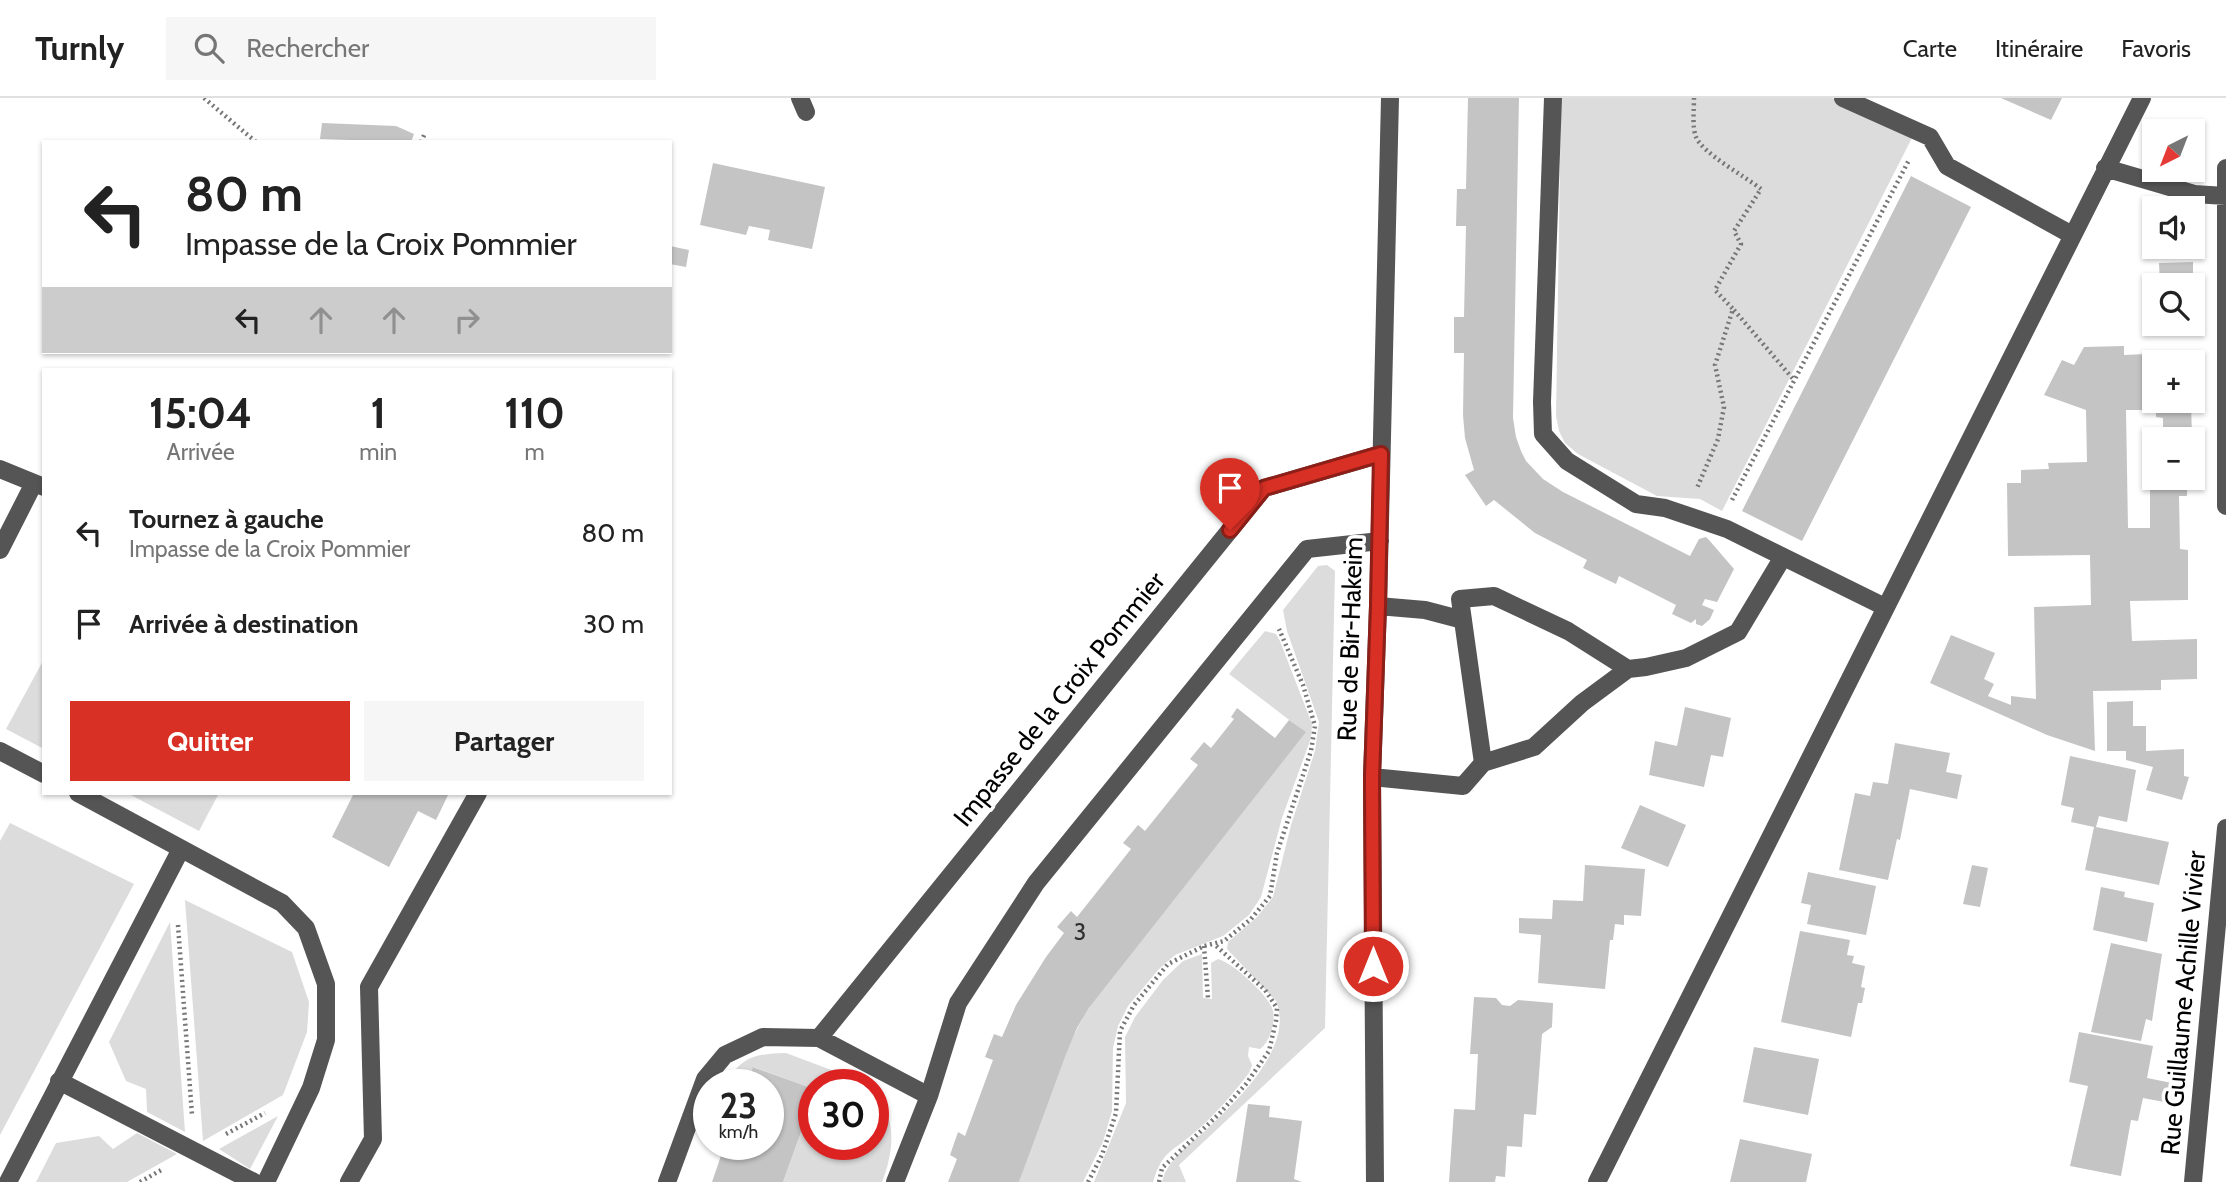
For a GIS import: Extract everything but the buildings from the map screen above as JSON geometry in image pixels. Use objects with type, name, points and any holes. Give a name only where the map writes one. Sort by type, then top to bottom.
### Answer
[{"type":"street","name":"Rue de Bir-Hakeim","points":[[1375,1182],[1372,777],[1390,98]]},
{"type":"street","points":[[1553,98],[1543,434],[1567,461],[1636,504],[1665,508],[1718,526],[1885,607]]},
{"type":"street","points":[[1843,98],[1930,137],[1947,166],[2072,235]]},
{"type":"street","points":[[1597,1182],[2142,98]]},
{"type":"street","points":[[2105,168],[2194,194],[2225,196]]},
{"type":"street","points":[[2226,168],[2226,506]]},
{"type":"street","name":"Impasse de la Croix Pommier","points":[[819,1038],[1264,488],[1381,454]]},
{"type":"street","points":[[0,469],[39,485],[0,550]]},
{"type":"street","points":[[895,1182],[929,1096],[958,1003],[1037,884],[1307,549],[1380,541]]},
{"type":"street","points":[[1372,777],[1463,786],[1483,763],[1534,747],[1582,703],[1628,669],[1686,658],[1738,632],[1783,556]]},
{"type":"street","points":[[1483,763],[1461,599],[1494,596],[1568,631],[1628,669]]},
{"type":"street","points":[[1378,606],[1424,610],[1463,620]]},
{"type":"street","points":[[0,751],[42,773]]},
{"type":"street","points":[[82,795],[282,904],[306,928],[326,984],[326,1040],[311,1088],[266,1182]]},
{"type":"street","points":[[349,1182],[373,1139],[369,987],[477,795]]},
{"type":"street","name":"Rue Guillaume Achille Vivier","points":[[2193,1182],[2226,828]]},
{"type":"street","points":[[8,1182],[181,849]]},
{"type":"street","points":[[667,1182],[705,1079],[725,1055],[764,1037],[819,1038],[929,1096]]},
{"type":"street","points":[[60,1081],[254,1182]]},
{"type":"path","points":[[204,98],[254,140]]},
{"type":"path","points":[[1694,98],[1696,137],[1711,154],[1761,189],[1734,231],[1741,244],[1715,290],[1794,380]]},
{"type":"path","points":[[422,140],[425,133]]},
{"type":"path","points":[[1718,526],[1922,133]]},
{"type":"path","points":[[1685,515],[1718,439],[1724,407],[1715,365],[1733,309]]},
{"type":"path","points":[[1088,1182],[1102,1154],[1116,1113],[1120,1031],[1134,1006],[1168,964],[1204,946],[1224,941],[1251,919],[1270,896],[1277,853],[1311,751],[1315,726],[1303,685],[1283,635],[1263,606]]},
{"type":"path","points":[[177,919],[194,1151]]},
{"type":"path","points":[[1159,1182],[1162,1168],[1219,1114],[1269,1051],[1276,1021],[1277,1008],[1265,990],[1214,944]]},
{"type":"path","points":[[1204,946],[1208,998]]},
{"type":"shaded area","points":[[1561,98],[1832,98],[1914,134],[1722,511],[1700,499],[1657,496],[1578,454],[1565,443],[1559,431],[1556,416]]},
{"type":"shaded area","points":[[1327,565],[1335,571],[1325,1028],[1179,1165],[1186,1182],[1162,1182],[1174,1159],[1246,1089],[1270,1055],[1277,1037],[1280,1019],[1276,1001],[1227,949],[1228,942],[1257,917],[1273,897],[1291,825],[1315,751],[1319,722],[1287,631],[1283,610],[1318,566]]},
{"type":"shaded area","points":[[1265,631],[1276,634],[1280,641],[1312,724],[1311,738],[1282,818],[1261,897],[1249,915],[1223,936],[1175,955],[1159,969],[1128,1006],[1118,1026],[1113,1048],[1112,1111],[1103,1142],[1083,1182],[1019,1182],[1058,1071],[1089,1008],[1305,732],[1229,674]]},
{"type":"shaded area","points":[[42,663],[42,748],[6,729]]},
{"type":"shaded area","points":[[131,795],[218,795],[199,831]]},
{"type":"shaded area","points":[[10,823],[134,884],[0,1135],[0,841]]},
{"type":"shaded area","points":[[185,900],[292,952],[309,1002],[307,1032],[283,1095],[203,1141]]},
{"type":"shaded area","points":[[170,922],[185,1132],[147,1112],[146,1089],[126,1081],[109,1042]]},
{"type":"shaded area","points":[[1202,954],[1203,998],[1212,999],[1211,963],[1218,959],[1232,966],[1269,1002],[1274,1018],[1270,1036],[1260,1049],[1249,1047],[1248,1056],[1252,1065],[1249,1073],[1209,1119],[1164,1158],[1153,1182],[1094,1182],[1126,1103],[1125,1037],[1135,1017],[1163,980],[1183,961]]},
{"type":"shaded area","points":[[786,1053],[829,1069],[798,1069],[798,1083],[784,1078],[784,1069],[735,1069],[749,1059],[765,1054]]},
{"type":"shaded area","points":[[278,1116],[250,1169],[219,1149]]},
{"type":"shaded area","points":[[889,1120],[891,1136],[889,1160]]},
{"type":"shaded area","points":[[137,1133],[177,1154],[127,1182],[36,1182],[56,1143],[99,1136],[113,1149]]},
{"type":"shaded area","points":[[798,1140],[798,1160],[889,1160],[882,1182],[783,1182]]},
{"type":"route","points":[[1230,530],[1264,488],[1381,454],[1372,777],[1373,966]]}]
